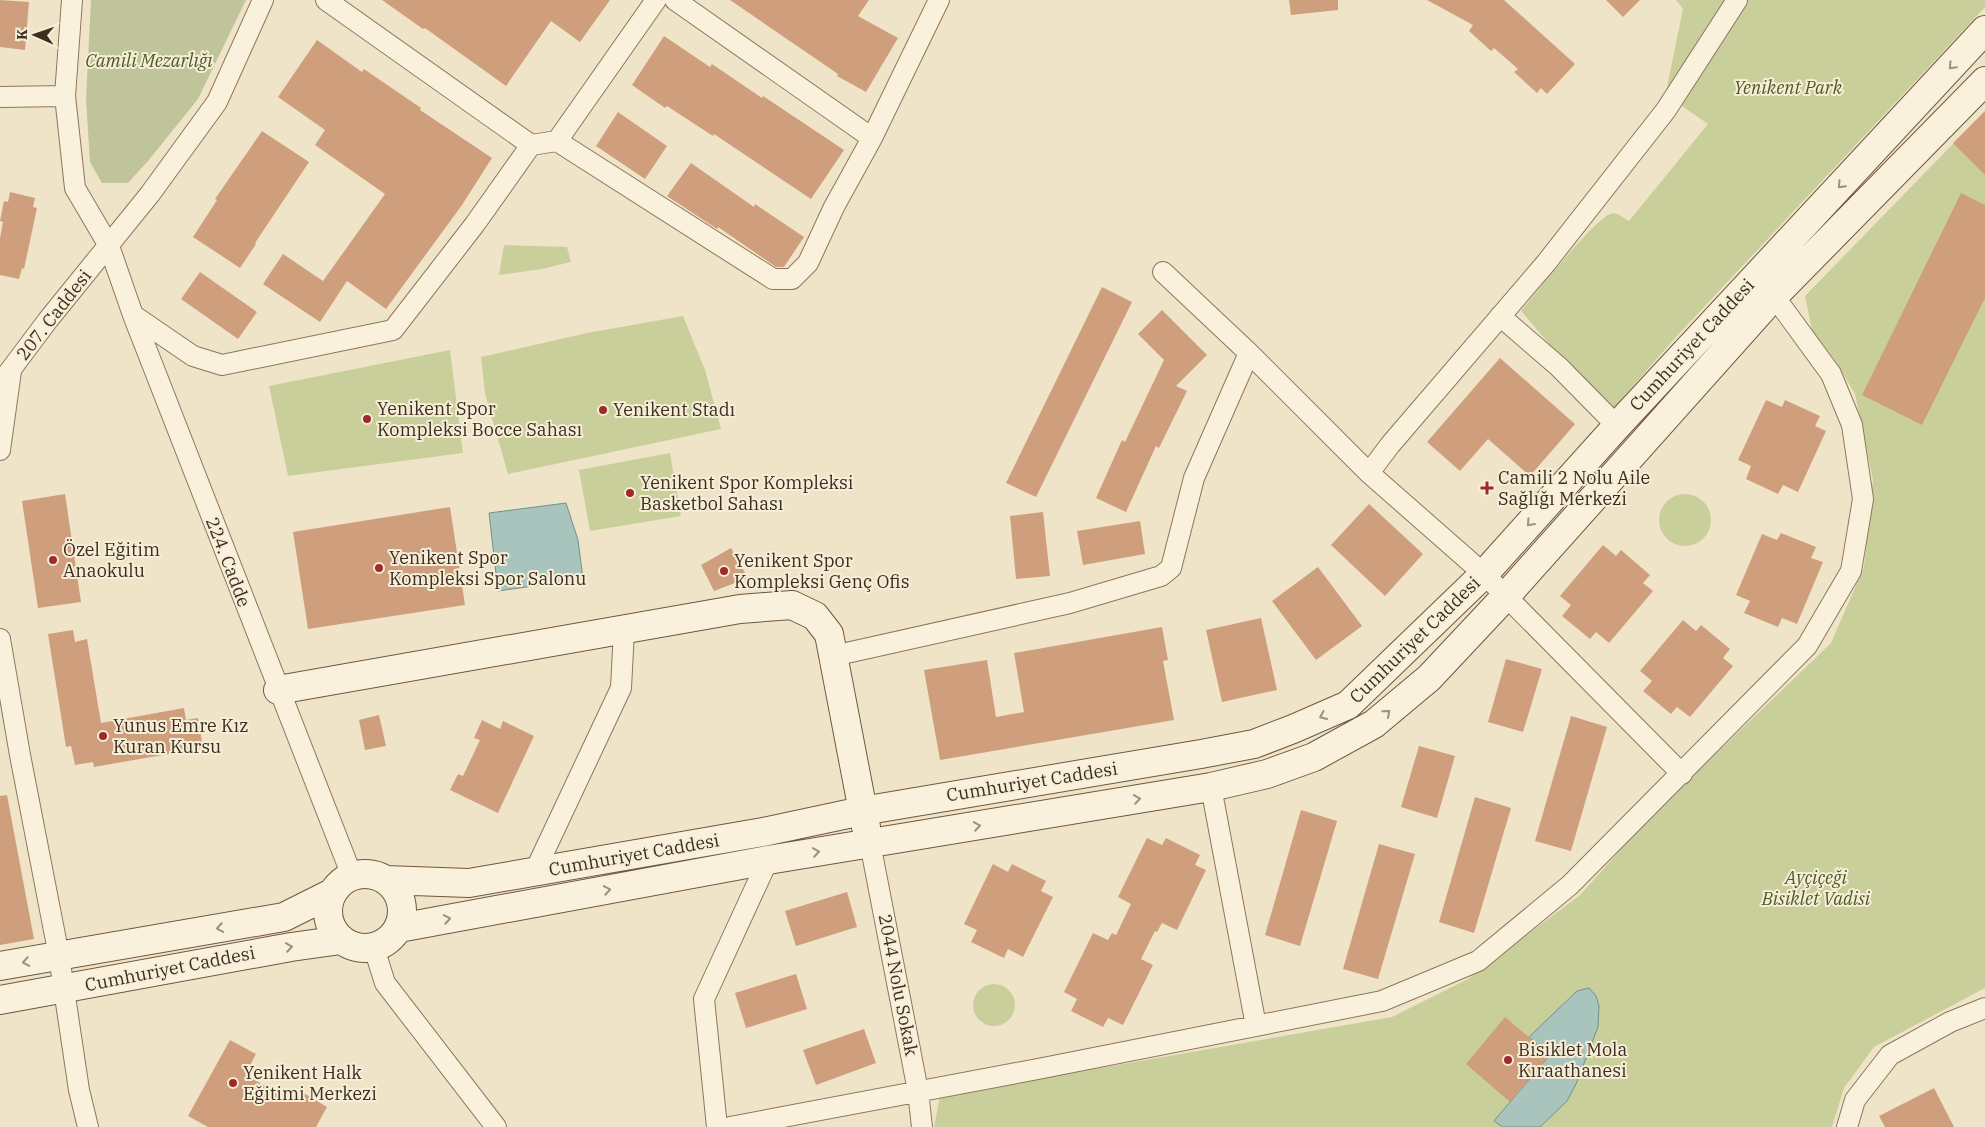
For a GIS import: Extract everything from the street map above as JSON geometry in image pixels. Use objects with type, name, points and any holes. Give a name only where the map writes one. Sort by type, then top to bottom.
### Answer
[{"type":"street","name":"224. Cadde","points":[[72,0],[65,96],[74,188],[109,246],[133,315],[278,690],[342,884]]},
{"type":"street","name":"207. Caddesi","points":[[5,377],[48,320],[150,194],[217,102],[263,0]]},
{"type":"street","points":[[326,0],[530,145],[557,141],[773,279],[792,279],[808,263],[834,207],[872,138],[939,0]]},
{"type":"street","points":[[557,141],[656,0]]},
{"type":"street","points":[[675,0],[872,138]]},
{"type":"street","points":[[1369,473],[1546,263],[1666,110],[1737,0]]},
{"type":"street","name":"Cumhuriyet Caddesi","points":[[385,880],[469,883],[534,873],[763,832],[862,811],[1201,754],[1254,744],[1348,705],[1484,574],[1617,426],[1985,30]]},
{"type":"street","name":"Cumhuriyet Caddesi","points":[[399,928],[768,860],[1210,787],[1267,774],[1314,757],[1374,724],[1429,678],[1506,596],[1774,296],[1985,81]]},
{"type":"street","points":[[0,97],[65,96]]},
{"type":"street","points":[[133,315],[193,356],[222,364],[392,330],[475,224],[530,145]]},
{"type":"street","points":[[1163,272],[1249,353],[1369,473],[1484,574],[1682,774]]},
{"type":"street","points":[[730,1127],[1382,1001],[1478,961],[1570,885],[1808,646],[1851,571],[1863,499],[1852,425],[1831,374],[1774,296]]},
{"type":"street","points":[[1500,316],[1559,367],[1617,426]]},
{"type":"street","points":[[833,656],[1070,603],[1161,576],[1171,568],[1194,478],[1249,353]]},
{"type":"street","points":[[0,450],[5,377]]},
{"type":"street","points":[[278,690],[740,609],[792,605],[815,616],[829,634],[862,811],[870,844]]},
{"type":"street","points":[[534,873],[620,688],[624,630]]},
{"type":"street","points":[[0,640],[20,756],[60,956],[78,1090],[88,1127]]},
{"type":"street","points":[[1210,787],[1256,1026]]},
{"type":"street","name":"2044 Nolu Sokak","points":[[870,844],[918,1091],[922,1127]]},
{"type":"street","points":[[717,1127],[704,999],[768,860]]},
{"type":"street","points":[[364,874],[375,875],[385,880],[394,887],[400,896],[402,912],[399,928],[393,937],[384,944],[374,948],[352,947],[341,940],[332,930],[328,918],[328,905],[342,884],[364,874]]},
{"type":"street","name":"Cumhuriyet Caddesi","points":[[0,966],[284,917],[342,884]]},
{"type":"street","name":"Cumhuriyet Caddesi","points":[[0,1000],[291,947],[341,940]]},
{"type":"street","points":[[374,948],[385,983],[496,1127]]},
{"type":"street","points":[[1848,1127],[1855,1100],[1890,1054],[1950,1022],[1985,1008]]},
{"type":"green space","name":"Camili Mezarlığı","points":[[91,0],[246,0],[198,99],[128,183],[102,183],[90,162],[86,99]]},
{"type":"green space","name":"Yenikent Park","points":[[1676,0],[1985,0],[1985,7],[1676,337],[1612,410],[1573,372],[1521,311],[1565,258],[1603,218],[1616,214],[1629,221],[1708,124],[1666,92],[1683,9]]},
{"type":"green space","name":"Ayçiçeği Bisiklet Vadisi","points":[[1985,111],[1985,988],[1874,1047],[1844,1088],[1832,1127],[934,1127],[940,1096],[1392,1017],[1468,979],[1580,895],[1652,815],[1831,643],[1864,567],[1873,480],[1855,394],[1835,360],[1812,331],[1805,296]]},
{"type":"green space","points":[[504,245],[567,247],[571,262],[542,269],[499,275]]},
{"type":"green space","name":"Yenikent Stadı","points":[[683,316],[705,370],[721,429],[508,474],[485,394],[481,357],[587,333]]},
{"type":"green space","name":"Yenikent Spor Kompleksi Bocce Sahası","points":[[450,350],[463,453],[288,476],[269,386]]},
{"type":"green space","name":"Yenikent Spor Kompleksi Basketbol Sahası","points":[[670,453],[681,516],[590,531],[579,470]]},
{"type":"green space","points":[[1680,494],[1690,494],[1700,498],[1707,505],[1711,520],[1707,535],[1700,542],[1690,546],[1680,546],[1670,542],[1663,535],[1659,525],[1659,515],[1663,505],[1670,498]]},
{"type":"green space","points":[[994,984],[1009,990],[1015,1005],[1009,1020],[994,1026],[979,1020],[973,1005],[979,990]]},
{"type":"water","points":[[566,503],[578,540],[583,579],[498,591],[489,513]]},
{"type":"water","points":[[1589,988],[1596,996],[1599,1006],[1598,1027],[1576,1084],[1567,1101],[1540,1127],[1503,1127],[1494,1121],[1550,1055],[1529,1037],[1577,991]]},
{"type":"building","points":[[0,0],[29,2],[25,50],[0,47]]},
{"type":"building","points":[[382,0],[610,0],[580,42],[551,21],[506,86]]},
{"type":"building","points":[[730,0],[869,0],[858,16],[898,38],[866,92],[837,76],[838,74]]},
{"type":"building","points":[[1289,0],[1338,0],[1338,10],[1291,15]]},
{"type":"building","points":[[1427,0],[1504,0],[1575,64],[1547,94],[1541,88],[1537,93],[1514,72],[1518,69],[1494,48],[1491,51],[1469,31],[1473,25]]},
{"type":"building","points":[[1606,0],[1640,0],[1623,17]]},
{"type":"building","points":[[664,36],[710,67],[712,64],[762,98],[763,96],[844,150],[811,199],[714,134],[713,136],[667,106],[665,108],[632,85]]},
{"type":"building","points":[[317,40],[362,72],[364,69],[421,108],[420,110],[492,158],[462,205],[386,309],[347,281],[320,322],[263,284],[283,254],[323,281],[385,194],[315,145],[325,130],[278,97]]},
{"type":"building","points":[[1985,111],[1985,175],[1953,143]]},
{"type":"building","points":[[618,112],[667,146],[645,179],[596,146]]},
{"type":"building","points":[[262,131],[309,162],[240,268],[193,237],[217,200],[215,199]]},
{"type":"building","points":[[691,163],[754,207],[755,204],[804,237],[784,267],[776,267],[718,227],[717,229],[667,196]]},
{"type":"building","points":[[10,192],[35,198],[33,207],[37,208],[24,269],[22,268],[19,279],[0,275],[0,238],[3,222],[0,221],[4,201],[8,202]]},
{"type":"building","points":[[1961,193],[1985,205],[1985,298],[1922,425],[1862,395]]},
{"type":"building","points":[[200,272],[257,312],[238,339],[181,299]]},
{"type":"building","points":[[1102,287],[1132,302],[1036,497],[1006,483]]},
{"type":"building","points":[[1162,310],[1207,355],[1176,386],[1187,391],[1159,448],[1156,446],[1126,512],[1096,498],[1122,440],[1125,442],[1164,360],[1138,334]]},
{"type":"building","points":[[1500,358],[1575,424],[1530,476],[1488,439],[1460,471],[1427,442]]},
{"type":"building","points":[[1766,400],[1782,407],[1785,400],[1820,416],[1815,426],[1826,431],[1798,492],[1783,485],[1778,494],[1746,479],[1751,466],[1738,460]]},
{"type":"building","points":[[65,494],[81,602],[38,608],[22,501]]},
{"type":"building","points":[[1369,504],[1423,554],[1385,596],[1331,545]]},
{"type":"building","name":"Yenikent Spor Kompleksi Spor Salonu","points":[[450,507],[465,605],[308,629],[293,532]]},
{"type":"building","points":[[1043,512],[1050,576],[1016,579],[1010,516]]},
{"type":"building","points":[[1140,521],[1145,554],[1083,565],[1077,531]]},
{"type":"building","points":[[1781,533],[1816,547],[1811,558],[1823,562],[1797,624],[1782,618],[1778,627],[1744,613],[1750,601],[1736,595],[1762,534],[1777,540]]},
{"type":"building","points":[[1603,545],[1616,556],[1621,550],[1650,575],[1643,583],[1653,591],[1609,643],[1596,632],[1590,639],[1562,616],[1571,605],[1560,596]]},
{"type":"building","name":"Yenikent Spor Kompleksi Genç Ofis","points":[[731,548],[748,578],[714,591],[701,565]]},
{"type":"building","points":[[1318,567],[1362,626],[1316,660],[1272,601]]},
{"type":"building","points":[[1261,618],[1277,690],[1222,702],[1206,630]]},
{"type":"building","points":[[1683,620],[1696,631],[1701,625],[1730,649],[1723,658],[1733,666],[1690,717],[1677,707],[1671,714],[1643,691],[1652,681],[1640,671]]},
{"type":"building","points":[[1162,627],[1168,660],[1163,661],[1174,720],[940,760],[924,670],[987,660],[996,717],[1024,712],[1014,653]]},
{"type":"building","points":[[73,630],[75,642],[87,639],[101,723],[184,708],[186,720],[198,718],[203,748],[94,767],[93,762],[75,765],[71,746],[66,747],[48,634]]},
{"type":"building","points":[[1506,659],[1542,669],[1523,732],[1488,722]]},
{"type":"building","points":[[379,715],[386,746],[365,750],[359,720]]},
{"type":"building","points":[[1571,716],[1607,727],[1571,851],[1535,841]]},
{"type":"building","points":[[482,720],[500,729],[503,721],[534,736],[498,813],[450,790],[458,774],[463,776],[480,740],[474,738]]},
{"type":"building","points":[[1419,746],[1455,756],[1437,818],[1401,807]]},
{"type":"building","points":[[7,795],[34,939],[0,945],[0,796]]},
{"type":"building","points":[[1475,797],[1511,808],[1474,933],[1439,922]]},
{"type":"building","points":[[1301,810],[1337,821],[1300,946],[1265,935]]},
{"type":"building","points":[[1147,838],[1162,845],[1166,838],[1200,855],[1195,865],[1206,870],[1177,930],[1162,923],[1157,932],[1155,931],[1141,959],[1153,965],[1123,1025],[1108,1018],[1103,1027],[1071,1011],[1077,999],[1064,992],[1093,933],[1108,940],[1112,933],[1116,935],[1131,904],[1118,897]]},
{"type":"building","points":[[1379,844],[1415,854],[1378,979],[1343,969]]},
{"type":"building","points":[[993,864],[1008,872],[1012,864],[1046,881],[1041,891],[1053,897],[1023,957],[1008,949],[1004,958],[971,942],[977,930],[964,924]]},
{"type":"building","points":[[847,892],[857,927],[796,946],[785,911]]},
{"type":"building","points":[[796,974],[807,1009],[746,1028],[735,993]]},
{"type":"building","name":"Bisiklet Mola Kıraathanesi","points":[[1505,1017],[1550,1055],[1510,1102],[1466,1064]]},
{"type":"building","points":[[864,1029],[876,1063],[816,1085],[803,1050]]},
{"type":"building","name":"Yenikent Halk Eğitimi Merkezi","points":[[230,1040],[256,1054],[245,1075],[296,1102],[302,1092],[327,1107],[316,1127],[208,1127],[188,1116]]},
{"type":"building","points":[[1934,1088],[1954,1127],[1885,1127],[1879,1116]]},
{"type":"place","name":"Yenikent Stadı","points":[[603,410]]},
{"type":"place","name":"Yenikent Spor Kompleksi Bocce Sahası","points":[[367,419]]},
{"type":"place","name":"Camili 2 Nolu Aile Sağlığı Merkezi","points":[[1487,488]]},
{"type":"place","name":"Yenikent Spor Kompleksi Basketbol Sahası","points":[[630,493]]},
{"type":"place","name":"Özel Eğitim Anaokulu","points":[[53,560]]},
{"type":"place","name":"Yenikent Spor Kompleksi Spor Salonu","points":[[379,568]]},
{"type":"place","name":"Yenikent Spor Kompleksi Genç Ofis","points":[[724,571]]},
{"type":"place","name":"Yunus Emre Kız Kuran Kursu","points":[[103,736]]},
{"type":"place","name":"Bisiklet Mola Kıraathanesi","points":[[1508,1060]]},
{"type":"place","name":"Yenikent Halk Eğitimi Merkezi","points":[[233,1083]]}]
